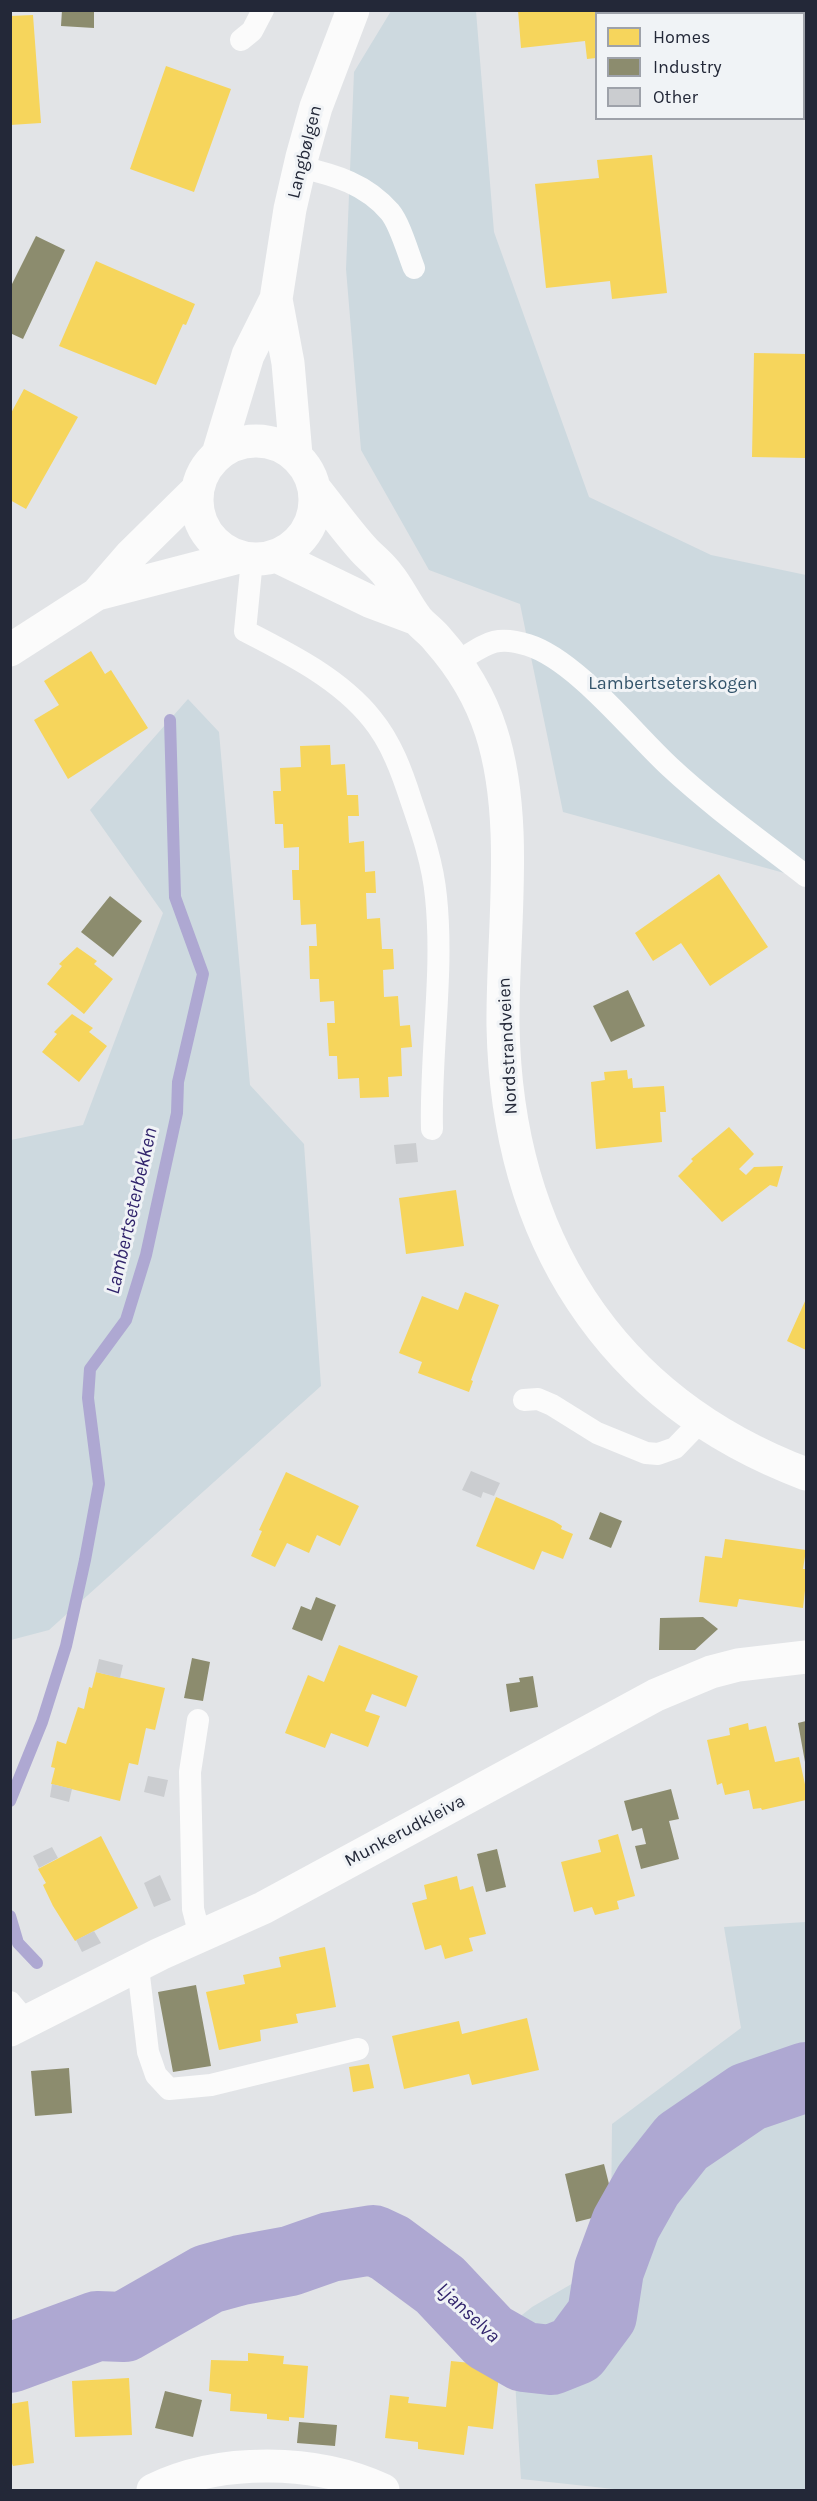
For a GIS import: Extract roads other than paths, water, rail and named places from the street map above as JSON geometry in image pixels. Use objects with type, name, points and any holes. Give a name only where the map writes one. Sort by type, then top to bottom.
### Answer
[{"type":"main road","name":"Langbølgen","points":[[218,454],[248,355],[276,299],[290,209],[300,167],[316,107],[353,10]]},
{"type":"main road","name":"Langbølgen","points":[[276,299],[288,363],[296,455]]},
{"type":"main road","points":[[97,594],[256,558],[292,548],[305,535],[314,513],[315,489],[308,471],[296,455],[275,444],[251,441],[228,447],[218,454],[205,470],[198,489],[198,514],[209,537],[228,552],[256,558]]},
{"type":"main road","points":[[10,650],[97,594],[136,550],[198,489]]},
{"type":"main road","name":"Nordstrandveien","points":[[315,489],[363,549],[388,574],[417,619],[457,662],[483,710],[499,760],[506,823],[503,1024],[506,1066],[512,1125],[538,1220],[575,1292],[608,1337],[664,1395],[700,1422],[739,1445],[773,1462],[807,1474]]},
{"type":"main road","name":"Nordstrandveien","points":[[256,558],[417,619]]},
{"type":"main road","name":"Munkerudkleiva","points":[[16,2018],[138,1967],[284,1897],[656,1695],[711,1672],[738,1665],[807,1657]]},
{"type":"main road","points":[[153,2490],[202,2474],[264,2466],[318,2469],[345,2475],[383,2490]]},
{"type":"lane","points":[[242,39],[252,31],[263,10]]},
{"type":"lane","points":[[300,167],[338,176],[357,184],[391,213],[414,268]]},
{"type":"lane","points":[[256,558],[245,631],[314,669],[352,699],[372,719],[390,747],[404,778],[418,821],[436,898],[437,972],[431,1089],[432,1130]]},
{"type":"lane","points":[[457,662],[491,640],[531,645],[549,656],[591,688],[678,774],[807,876]]},
{"type":"lane","points":[[524,1400],[538,1399],[552,1405],[597,1433],[646,1453],[658,1454],[675,1448],[700,1422]]},
{"type":"lane","points":[[198,1720],[190,1772],[193,1909],[200,1936]]},
{"type":"lane","points":[[138,1967],[148,2052],[156,2075],[169,2089],[211,2085],[358,2049]]},
{"type":"waterway","name":"Lambertseterbekken","points":[[10,1801],[42,1722],[66,1646],[85,1560],[99,1484],[88,1398],[90,1369],[126,1320],[146,1255],[177,1113],[178,1082],[203,974],[175,897],[170,720]]},
{"type":"waterway","name":"Lambertseterbekken","points":[[10,1916],[18,1943],[37,1963]]},
{"type":"waterway","name":"Ljanselva","points":[[10,2358],[97,2326],[124,2327],[208,2279],[290,2261],[330,2247],[373,2240],[390,2248],[440,2285],[489,2337],[524,2357],[551,2360],[576,2350],[602,2315],[609,2270],[626,2224],[648,2185],[682,2142],[748,2097],[806,2077]]},
{"type":"park label","name":"Lambertseterskogen","points":[[673,684]]}]
